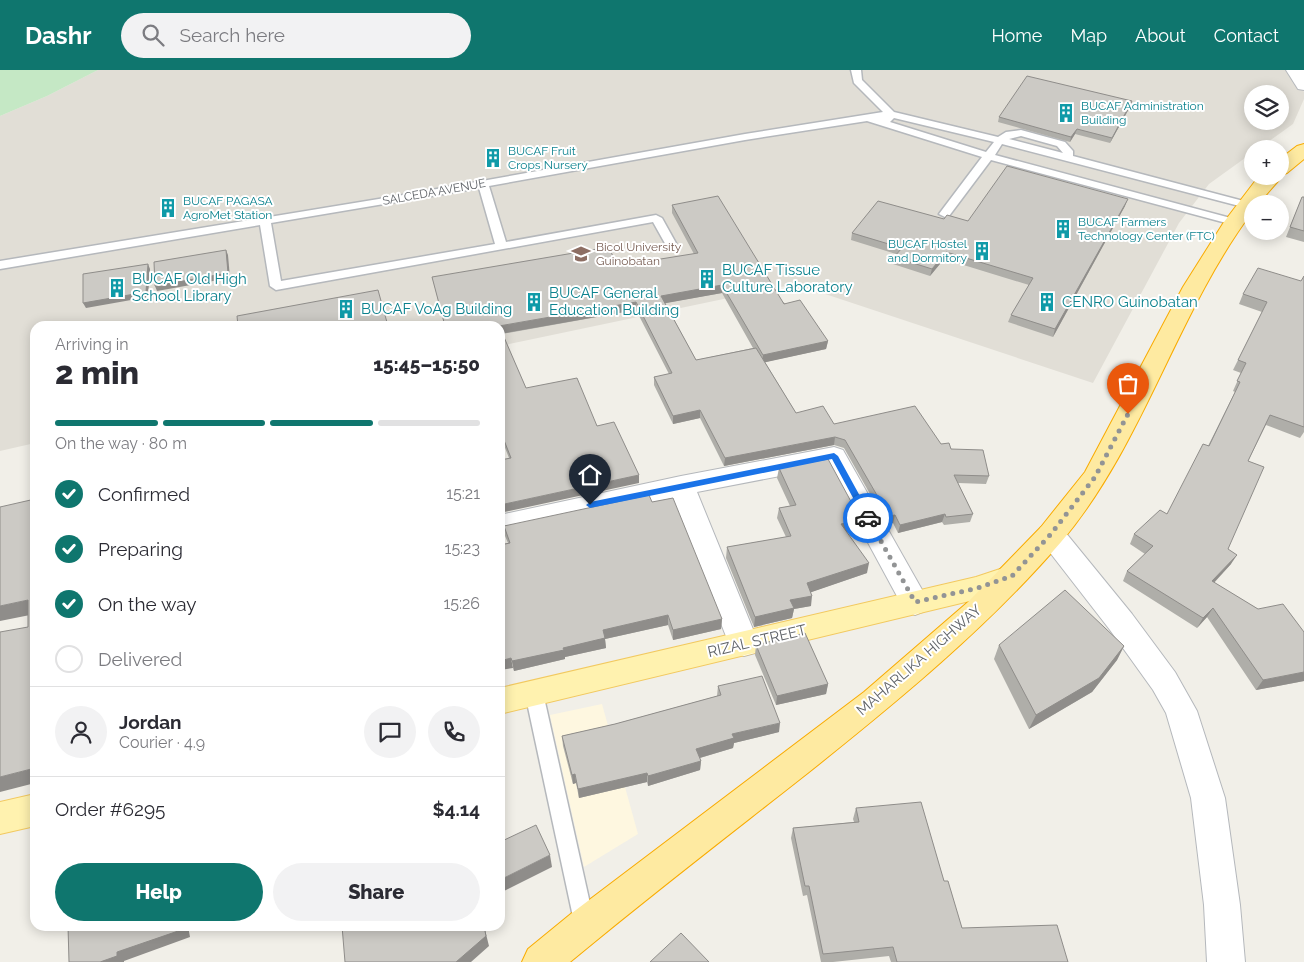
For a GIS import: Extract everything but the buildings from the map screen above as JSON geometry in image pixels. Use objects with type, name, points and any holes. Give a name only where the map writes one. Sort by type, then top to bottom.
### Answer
[{"type":"highway","points":[[1289,162],[1304,150]]},
{"type":"highway","name":"MAHARLIKA HIGHWAY","points":[[541,962],[584,926],[875,701],[944,642],[1012,576],[1051,534],[1095,477],[1194,287],[1241,214],[1262,185]]},
{"type":"main road","name":"RIZAL STREET","points":[[505,700],[978,588],[1012,576]]},
{"type":"main road","points":[[0,818],[30,811]]},
{"type":"street","points":[[1295,70],[1304,85]]},
{"type":"street","points":[[505,524],[681,486],[834,456],[915,602]]},
{"type":"street","points":[[681,486],[744,644]]},
{"type":"street","points":[[1051,534],[1121,622],[1164,681],[1181,711],[1208,798],[1222,905],[1226,962]]},
{"type":"lane","points":[[856,70],[857,81],[891,114],[1000,140],[1157,182],[1241,214]]},
{"type":"lane","points":[[888,125],[891,114]]},
{"type":"lane","name":"SALCEDA AVENUE","points":[[0,265],[483,184],[745,137],[891,114]]},
{"type":"lane","points":[[867,117],[988,156],[1148,199],[1241,214]]},
{"type":"lane","points":[[945,214],[1000,140]]},
{"type":"lane","points":[[1148,199],[1157,182]]},
{"type":"lane","points":[[483,184],[501,246]]},
{"type":"lane","points":[[265,221],[276,286],[656,218],[671,245]]},
{"type":"lane","points":[[534,693],[584,926]]},
{"type":"shaded area","name":"Bicol University Guinobatan","points":[[98,70],[1290,70],[1304,92],[1304,99],[1293,124],[1289,127],[1289,85],[1244,85],[1244,130],[1285,130],[1271,140],[1244,140],[1244,159],[1209,184],[1179,223],[1093,383],[795,284],[505,345],[505,321],[30,321],[30,444],[0,451],[0,116],[47,96]]},
{"type":"shaded area","points":[[602,704],[638,834],[584,867],[550,715]]},
{"type":"green space","points":[[0,70],[98,70],[47,96],[0,116]]},
{"type":"way so far","points":[[868,518],[915,602],[978,588],[1012,576],[1051,534],[1095,477],[1128,414]]},
{"type":"place","name":"BUCAF Administration Building","points":[[1066,113]]},
{"type":"place","name":"BUCAF Fruit Crops Nursery","points":[[493,158]]},
{"type":"place","name":"BUCAF PAGASA AgroMet Station","points":[[168,208]]},
{"type":"place","name":"BUCAF Farmers Technology Center (FTC)","points":[[1063,229]]},
{"type":"place","name":"BUCAF Hostel and Dormitory","points":[[982,251]]},
{"type":"place","name":"Bicol University Guinobatan","points":[[581,254]]},
{"type":"place","name":"BUCAF Tissue Culture Laboratory","points":[[707,279]]},
{"type":"place","name":"BUCAF Old High School Library","points":[[117,288]]},
{"type":"place","name":"BUCAF General Education Building","points":[[534,302]]},
{"type":"place","name":"CENRO Guinobatan","points":[[1047,302]]},
{"type":"place","name":"BUCAF VoAg Building","points":[[346,309]]},
{"type":"route","points":[[590,505],[834,456],[868,518]]}]
